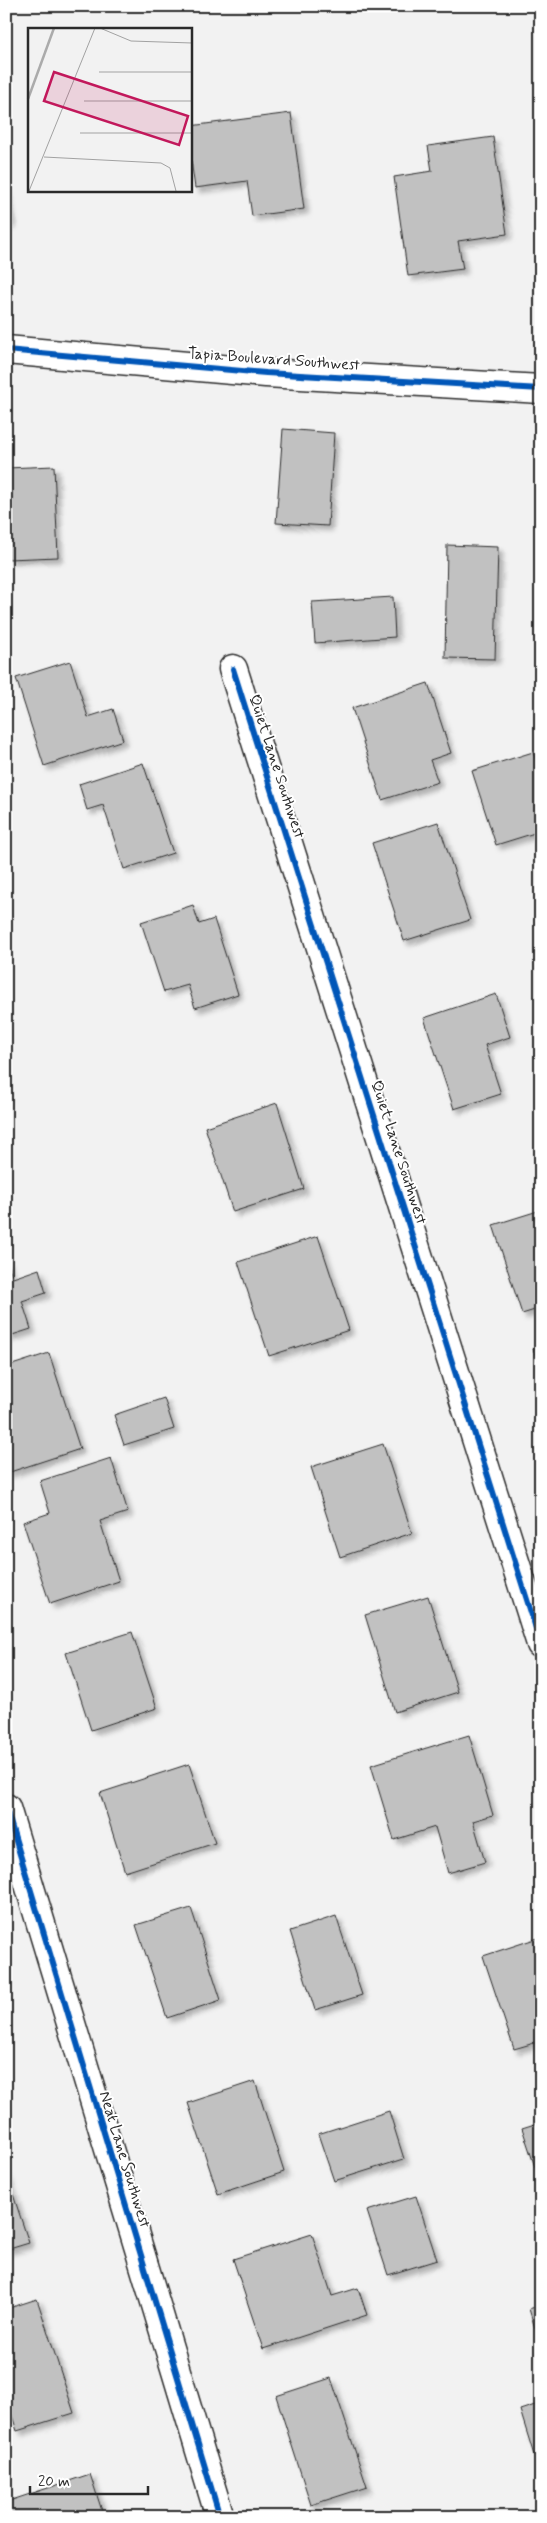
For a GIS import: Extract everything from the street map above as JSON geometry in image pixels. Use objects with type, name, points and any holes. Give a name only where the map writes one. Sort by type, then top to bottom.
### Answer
[{"type":"street","name":"Tapia Boulevard Southwest","points":[[6,350],[266,372],[541,389]]},
{"type":"street","name":"Quiet Lane Southwest","points":[[233,669],[541,1644]]},
{"type":"street","name":"Neat Lane Southwest","points":[[6,1808],[220,2517]]},
{"type":"building","points":[[291,113],[304,209],[252,216],[247,181],[195,188],[191,160],[191,126]]},
{"type":"building","points":[[493,137],[507,234],[458,241],[463,269],[408,276],[394,177],[432,171],[428,146]]},
{"type":"building","points":[[6,190],[11,222],[6,223]]},
{"type":"building","points":[[283,429],[334,433],[328,526],[276,523]]},
{"type":"building","points":[[54,466],[58,557],[8,559],[6,468]]},
{"type":"building","points":[[447,545],[498,547],[495,659],[445,658]]},
{"type":"building","points":[[393,597],[395,637],[315,643],[312,602]]},
{"type":"building","points":[[70,661],[88,717],[113,709],[123,740],[44,766],[16,678]]},
{"type":"building","points":[[428,683],[451,753],[430,760],[438,782],[382,800],[352,708]]},
{"type":"building","points":[[533,752],[541,776],[541,831],[496,845],[472,771]]},
{"type":"building","points":[[143,763],[173,853],[124,869],[103,805],[87,810],[79,784]]},
{"type":"building","points":[[438,822],[470,920],[404,941],[372,843]]},
{"type":"building","points":[[193,905],[199,924],[214,919],[238,994],[195,1008],[188,985],[164,992],[141,922]]},
{"type":"building","points":[[496,994],[510,1037],[485,1045],[501,1094],[454,1109],[424,1018]]},
{"type":"building","points":[[277,1103],[304,1189],[233,1212],[205,1127]]},
{"type":"building","points":[[541,1210],[541,1308],[522,1314],[493,1225]]},
{"type":"building","points":[[318,1236],[349,1330],[269,1356],[238,1262]]},
{"type":"building","points":[[6,1258],[13,1278],[39,1269],[46,1293],[22,1301],[31,1329],[6,1337]]},
{"type":"building","points":[[541,1347],[541,1373],[533,1349]]},
{"type":"building","points":[[49,1353],[80,1449],[7,1473],[6,1367]]},
{"type":"building","points":[[164,1398],[174,1429],[124,1445],[114,1415]]},
{"type":"building","points":[[383,1444],[412,1533],[340,1557],[311,1467]]},
{"type":"building","points":[[111,1458],[128,1512],[100,1521],[119,1581],[50,1604],[23,1522],[50,1513],[40,1481]]},
{"type":"building","points":[[428,1596],[458,1692],[395,1712],[365,1615]]},
{"type":"building","points":[[132,1632],[157,1708],[91,1730],[66,1653]]},
{"type":"building","points":[[469,1735],[493,1815],[473,1821],[485,1862],[448,1873],[435,1827],[394,1840],[371,1765]]},
{"type":"building","points":[[189,1764],[215,1843],[125,1872],[100,1793]]},
{"type":"building","points":[[191,1908],[221,2000],[167,2018],[136,1925]]},
{"type":"building","points":[[336,1916],[362,1995],[315,2010],[290,1931]]},
{"type":"building","points":[[541,1937],[541,2041],[514,2049],[483,1956]]},
{"type":"building","points":[[255,2081],[284,2172],[218,2194],[188,2103]]},
{"type":"building","points":[[389,2111],[404,2159],[334,2181],[318,2134]]},
{"type":"building","points":[[541,2122],[541,2185],[522,2128]]},
{"type":"building","points":[[6,2173],[29,2243],[6,2250]]},
{"type":"building","points":[[416,2196],[437,2260],[388,2275],[367,2211]]},
{"type":"building","points":[[312,2234],[332,2296],[358,2288],[367,2315],[263,2349],[233,2259]]},
{"type":"building","points":[[37,2299],[74,2413],[17,2431],[6,2397],[6,2309]]},
{"type":"building","points":[[541,2305],[541,2347],[529,2309]]},
{"type":"building","points":[[331,2378],[367,2487],[311,2505],[276,2396]]},
{"type":"building","points":[[541,2403],[541,2464],[537,2465],[520,2410]]},
{"type":"building","points":[[90,2474],[104,2517],[6,2517],[6,2502]]},
{"type":"cycle path","points":[[6,350],[266,373],[541,389]]},
{"type":"cycle path","points":[[233,669],[541,1644]]},
{"type":"cycle path","points":[[6,1808],[220,2517]]}]
